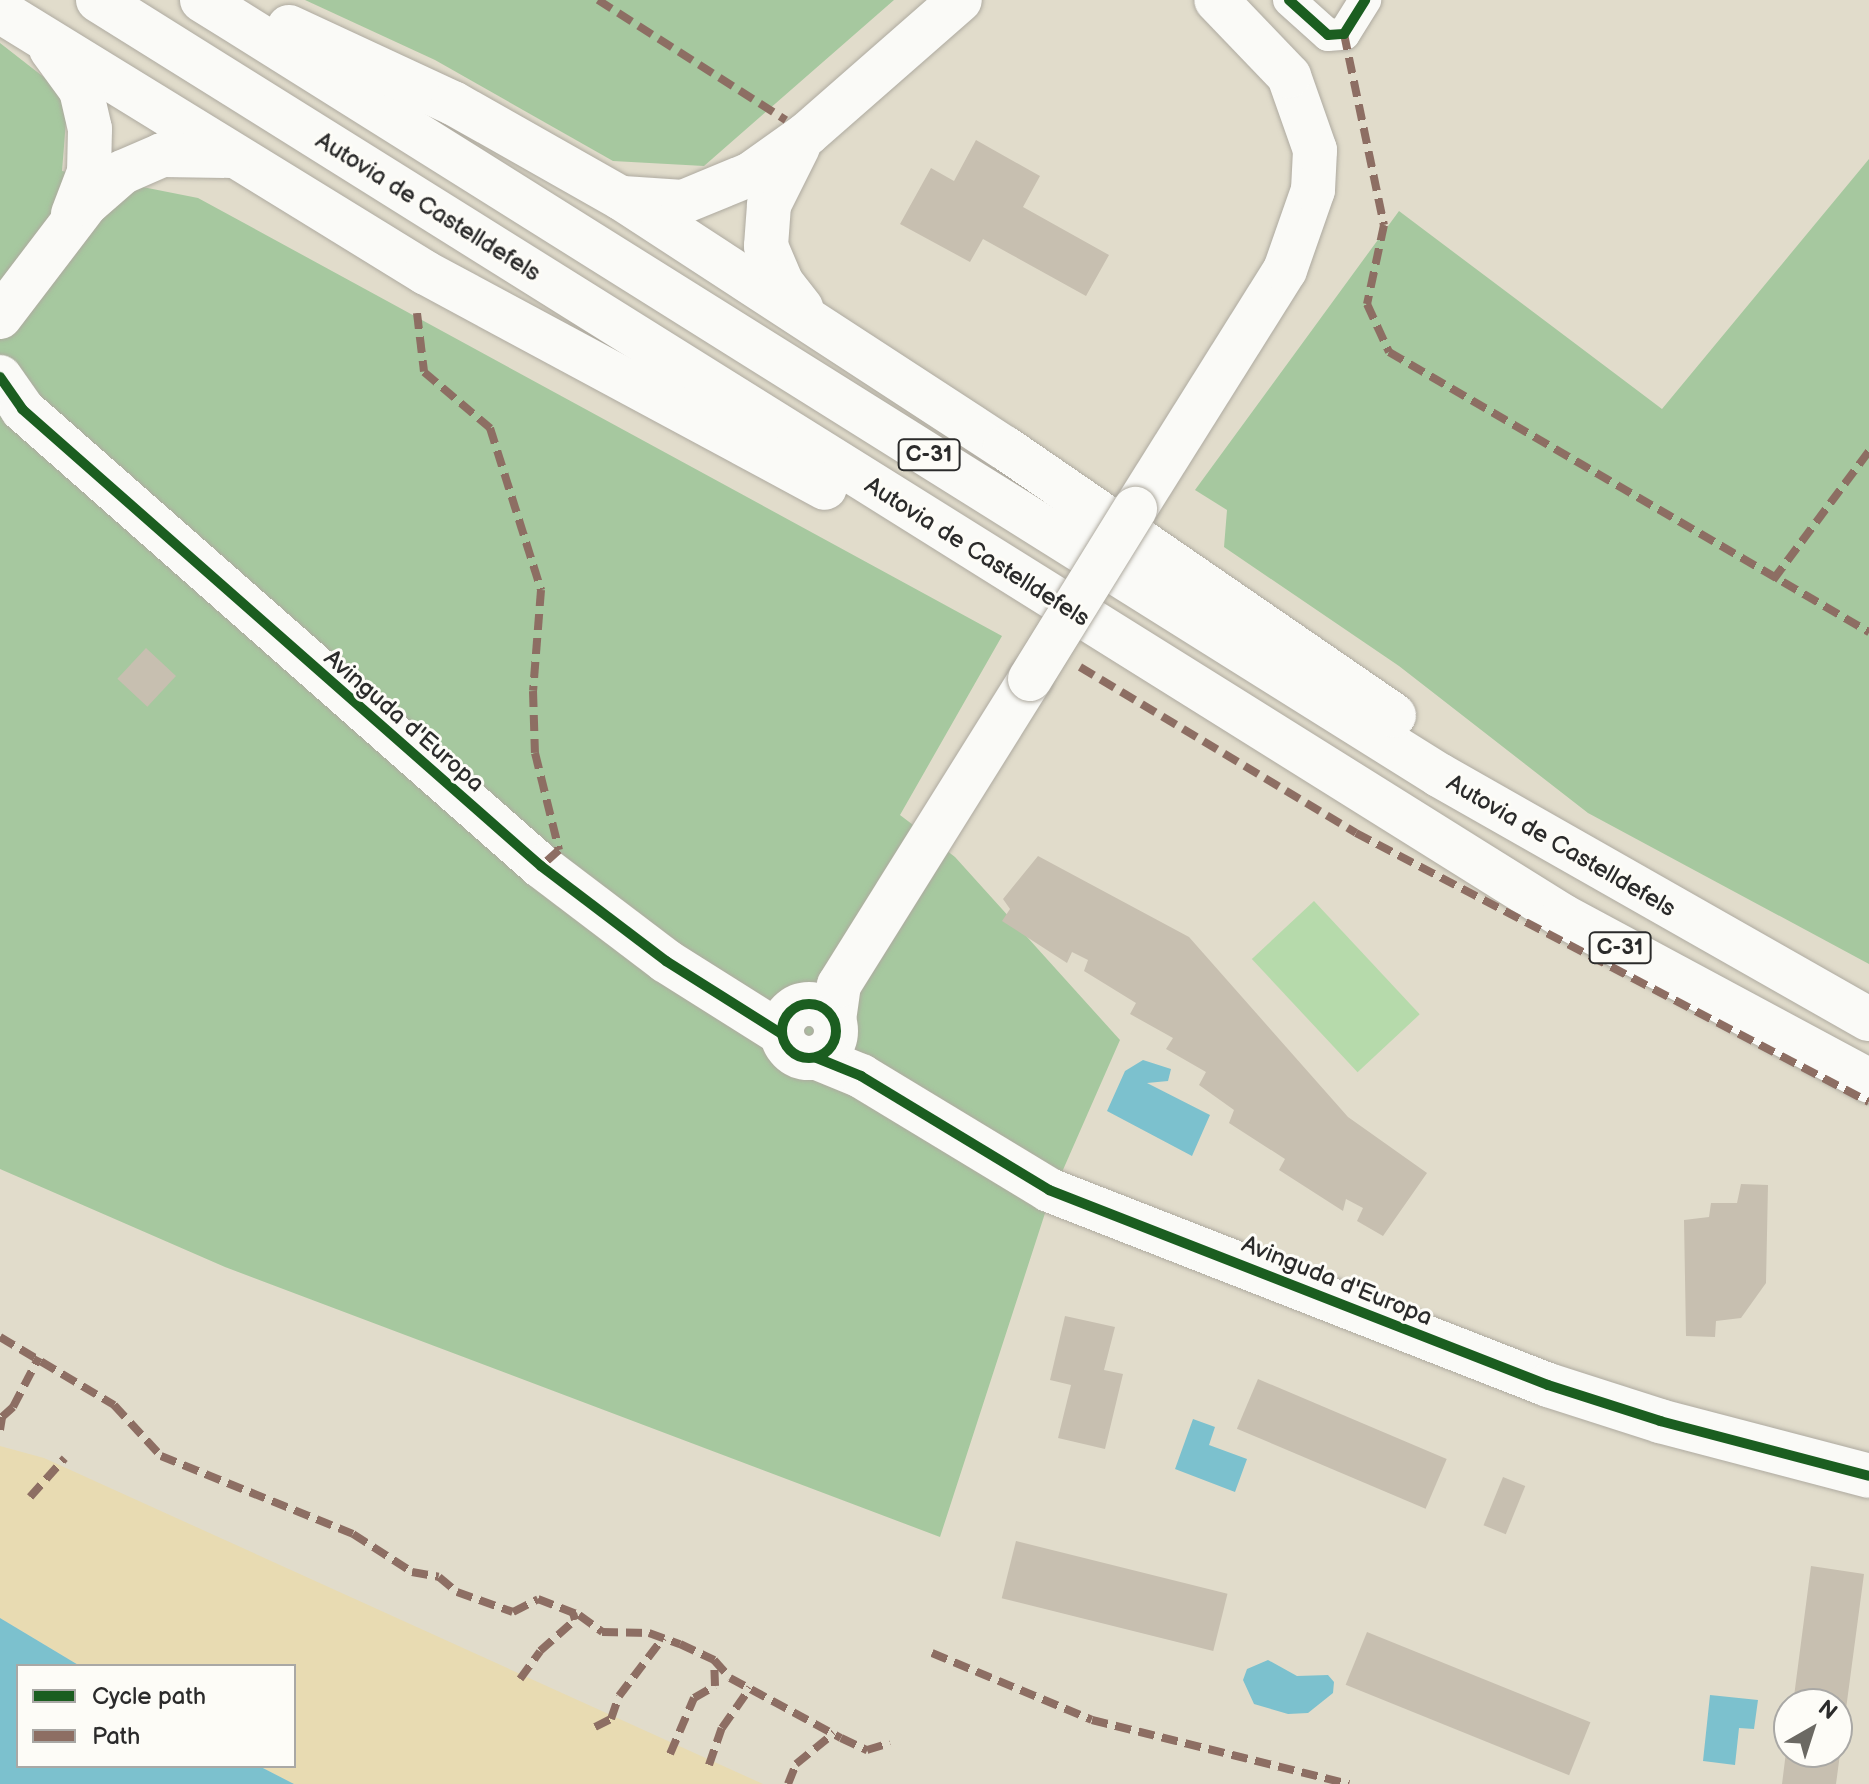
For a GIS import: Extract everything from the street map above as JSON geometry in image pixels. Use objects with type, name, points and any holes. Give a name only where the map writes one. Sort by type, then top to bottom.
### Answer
[{"type":"main road","name":"Autovia de Castelldefels","points":[[98,0],[1043,594],[1563,916],[1869,1081]]},
{"type":"main road","name":"Autovia de Castelldefels","points":[[202,0],[1425,767],[1660,904],[1869,1019]]},
{"type":"main road","points":[[231,0],[453,103],[621,198],[1183,568],[1660,904]]},
{"type":"main road","points":[[621,198],[683,202],[723,189],[807,134],[960,0]]},
{"type":"main road","points":[[815,1021],[1285,270],[1313,190],[1315,150],[1289,76],[1216,0]]},
{"type":"main road","points":[[12,19],[233,157],[525,330],[896,528],[1043,594]]},
{"type":"main road","points":[[12,19],[66,65],[86,110],[89,172],[63,232]]},
{"type":"main road","points":[[807,134],[777,181],[769,205],[766,246],[781,282],[823,329]]},
{"type":"main road","points":[[3,322],[63,232],[104,185],[140,162],[196,153],[233,157]]},
{"type":"main road","name":"Avinguda d'Europa","points":[[7,393],[529,856],[666,961],[728,1000],[815,1021],[861,1076],[1049,1190],[1548,1385],[1660,1421],[1869,1476]]},
{"type":"street","points":[[1289,0],[1328,35],[1344,34],[1365,0]]},
{"type":"green space","points":[[305,0],[894,0],[704,166],[613,161],[435,60]]},
{"type":"green space","points":[[0,43],[68,96],[62,171],[198,198],[1002,636],[900,815],[955,857],[1120,1040],[1048,1204],[940,1537],[225,1267],[0,1169]]},
{"type":"green space","points":[[1869,159],[1869,964],[1588,813],[1399,666],[1224,547],[1227,510],[1195,490],[1399,211],[1662,409]]},
{"type":"green space","points":[[1314,901],[1420,1014],[1358,1072],[1252,959]]},
{"type":"sand","points":[[0,1446],[44,1458],[763,1784],[294,1784],[263,1768],[296,1768],[296,1664],[77,1664],[0,1618]]},
{"type":"water","points":[[1143,1060],[1171,1069],[1168,1081],[1147,1083],[1210,1115],[1192,1156],[1107,1111],[1125,1071]]},
{"type":"water","points":[[1193,1419],[1215,1427],[1209,1445],[1247,1459],[1235,1492],[1175,1469]]},
{"type":"water","points":[[0,1618],[77,1664],[16,1664],[16,1768],[263,1768],[294,1784],[0,1784]]},
{"type":"water","points":[[1268,1660],[1297,1676],[1328,1675],[1334,1682],[1333,1693],[1308,1713],[1288,1714],[1254,1704],[1243,1680],[1247,1669]]},
{"type":"water","points":[[1710,1695],[1758,1700],[1754,1729],[1739,1728],[1735,1765],[1703,1761]]},
{"type":"building","points":[[976,140],[1040,176],[1023,207],[1109,255],[1086,296],[983,239],[970,262],[900,224],[931,168],[954,181]]},
{"type":"building","points":[[146,648],[176,676],[147,707],[117,679]]},
{"type":"building","points":[[1038,856],[1189,937],[1348,1117],[1427,1173],[1383,1236],[1357,1221],[1363,1208],[1346,1199],[1343,1211],[1279,1170],[1285,1159],[1229,1123],[1234,1110],[1199,1085],[1206,1072],[1166,1049],[1173,1038],[1130,1014],[1136,1003],[1084,971],[1088,960],[1072,952],[1067,963],[1002,921],[1010,909],[1003,899]]},
{"type":"building","points":[[1741,1184],[1768,1185],[1766,1283],[1741,1318],[1716,1321],[1715,1337],[1686,1336],[1684,1220],[1709,1217],[1711,1203],[1737,1203]]},
{"type":"building","points":[[1065,1316],[1115,1327],[1104,1370],[1123,1374],[1105,1449],[1058,1438],[1071,1385],[1050,1380]]},
{"type":"building","points":[[1258,1379],[1447,1459],[1426,1509],[1237,1429]]},
{"type":"building","points":[[1503,1477],[1525,1486],[1506,1534],[1484,1525]]},
{"type":"building","points":[[1016,1541],[1228,1594],[1213,1651],[1002,1598]]},
{"type":"building","points":[[1811,1566],[1864,1574],[1849,1688],[1795,1688]]},
{"type":"building","points":[[1367,1632],[1590,1722],[1569,1775],[1346,1685]]},
{"type":"building","points":[[1784,1768],[1838,1768],[1836,1784],[1782,1784]]},
{"type":"marked path","points":[[598,0],[786,120]]},
{"type":"marked path","points":[[1344,34],[1384,225],[1367,304],[1389,352],[1869,632]]},
{"type":"marked path","points":[[417,313],[424,372],[490,428],[541,590],[533,691],[535,753],[559,850],[541,866]]},
{"type":"marked path","points":[[1773,580],[1869,451]]},
{"type":"marked path","points":[[1080,667],[1356,833],[1869,1102]]},
{"type":"marked path","points":[[0,1337],[114,1405],[161,1456],[353,1534],[412,1572],[439,1577],[457,1592],[513,1612],[538,1599],[579,1615],[602,1632],[649,1633],[680,1644],[714,1660],[730,1678],[841,1738],[867,1750],[890,1743]]},
{"type":"marked path","points":[[0,1430],[2,1417],[13,1407],[39,1357]]},
{"type":"marked path","points":[[30,1497],[65,1458]]},
{"type":"marked path","points":[[520,1679],[540,1651],[575,1620],[573,1613]]},
{"type":"marked path","points":[[595,1727],[611,1719],[619,1696],[663,1638]]},
{"type":"marked path","points":[[932,1653],[1092,1720],[1349,1784]]},
{"type":"marked path","points":[[670,1754],[694,1698],[715,1686],[714,1660]]},
{"type":"marked path","points":[[709,1765],[722,1728],[750,1688]]},
{"type":"marked path","points":[[788,1784],[796,1764],[834,1733]]},
{"type":"cycle path","points":[[1289,0],[1328,35],[1344,34],[1365,0]]},
{"type":"cycle path","points":[[0,377],[22,409],[541,866],[666,961],[782,1034]]},
{"type":"cycle path","points":[[809,1004],[820,1006],[828,1012],[834,1020],[836,1031],[834,1042],[828,1050],[820,1056],[809,1058],[798,1056],[790,1050],[784,1042],[782,1031],[784,1020],[790,1012],[798,1006],[809,1004]]},
{"type":"cycle path","points":[[817,1058],[861,1076],[1049,1190],[1548,1385],[1660,1421],[1869,1476]]}]
